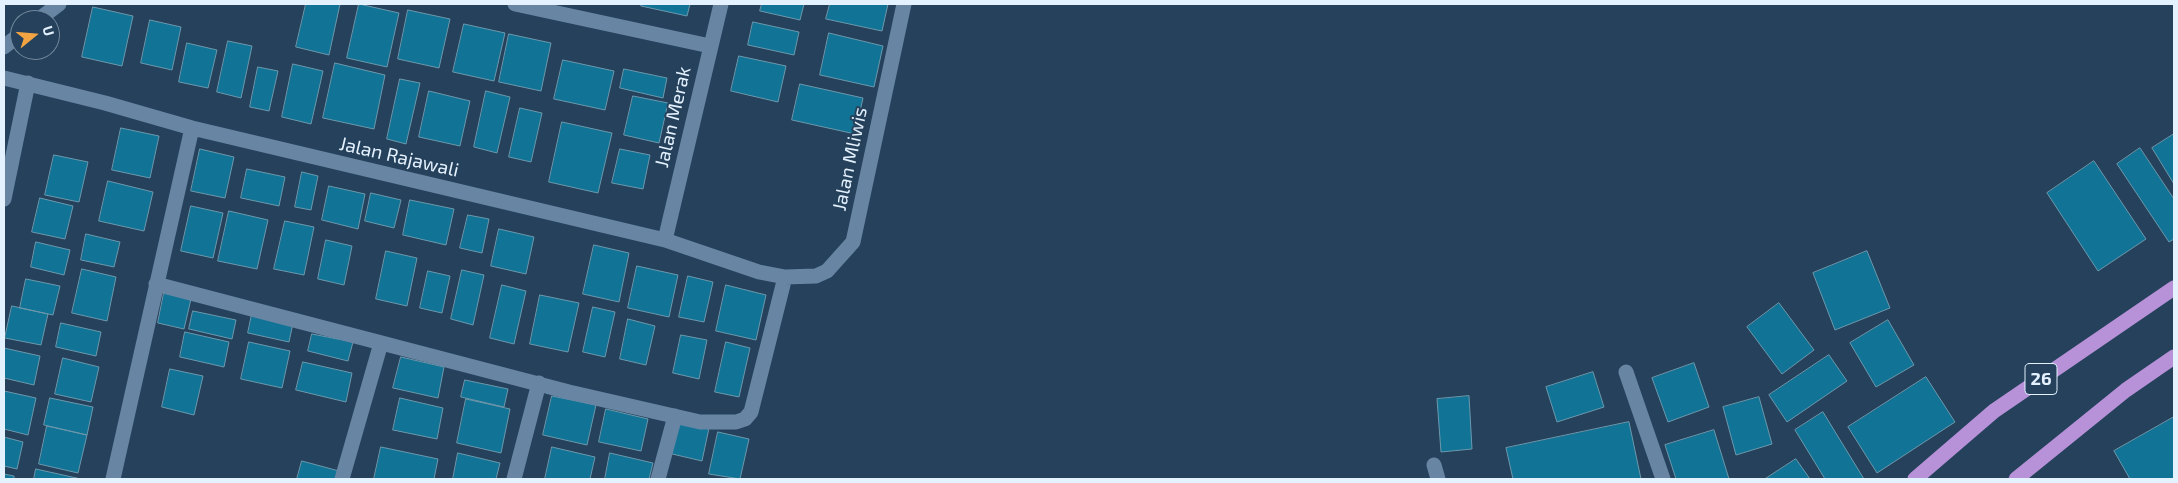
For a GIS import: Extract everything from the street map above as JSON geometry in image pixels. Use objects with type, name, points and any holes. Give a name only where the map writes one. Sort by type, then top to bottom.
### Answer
[{"type":"highway","name":"26","points":[[1915,479],[1994,412],[2174,288]]},
{"type":"highway","points":[[2016,479],[2126,390],[2174,357]]},
{"type":"street","points":[[515,4],[710,46]]},
{"type":"street","name":"Jalan Merak","points":[[665,240],[721,4]]},
{"type":"street","name":"Jalan Mliwis","points":[[784,277],[816,276],[827,272],[853,242],[904,4]]},
{"type":"street","name":"Jalan Rajawali","points":[[4,78],[192,128],[665,240],[759,272],[784,277]]},
{"type":"street","points":[[4,199],[28,84]]},
{"type":"street","points":[[113,479],[192,128]]},
{"type":"street","points":[[156,284],[538,384],[700,422],[736,422],[745,419],[751,412],[784,277]]},
{"type":"street","points":[[342,479],[380,342]]},
{"type":"street","points":[[1626,372],[1663,479]]},
{"type":"street","points":[[514,479],[538,384]]},
{"type":"street","points":[[658,479],[675,416]]},
{"type":"building","points":[[306,4],[340,4],[329,55],[296,47]]},
{"type":"building","points":[[359,4],[399,13],[387,67],[347,58]]},
{"type":"building","points":[[642,4],[690,4],[687,16],[641,6]]},
{"type":"building","points":[[762,4],[804,4],[800,20],[760,11]]},
{"type":"building","points":[[830,4],[888,4],[882,31],[826,19]]},
{"type":"building","points":[[93,7],[133,16],[122,66],[82,57]]},
{"type":"building","points":[[408,10],[450,19],[439,68],[398,59]]},
{"type":"building","points":[[150,20],[181,27],[172,70],[141,63]]},
{"type":"building","points":[[753,22],[799,32],[794,55],[748,45]]},
{"type":"building","points":[[464,24],[505,33],[494,81],[453,72]]},
{"type":"building","points":[[829,33],[883,46],[874,87],[820,75]]},
{"type":"building","points":[[509,34],[551,43],[541,91],[499,82]]},
{"type":"building","points":[[228,41],[252,46],[241,98],[217,92]]},
{"type":"building","points":[[187,43],[217,50],[208,88],[179,82]]},
{"type":"building","points":[[739,56],[786,66],[778,102],[731,91]]},
{"type":"building","points":[[563,60],[614,71],[605,110],[554,99]]},
{"type":"building","points":[[335,63],[385,75],[374,129],[323,118]]},
{"type":"building","points":[[293,64],[323,71],[311,124],[282,117]]},
{"type":"building","points":[[258,67],[278,71],[269,111],[250,107]]},
{"type":"building","points":[[624,69],[667,78],[663,98],[620,88]]},
{"type":"building","points":[[400,79],[420,83],[406,144],[387,139]]},
{"type":"building","points":[[800,84],[863,98],[855,134],[792,120]]},
{"type":"building","points":[[429,91],[470,101],[460,146],[419,137]]},
{"type":"building","points":[[486,91],[510,97],[497,153],[474,147]]},
{"type":"building","points":[[633,96],[668,103],[659,143],[624,135]]},
{"type":"building","points":[[520,108],[542,113],[531,162],[509,157]]},
{"type":"building","points":[[562,122],[612,133],[598,193],[549,182]]},
{"type":"building","points":[[121,128],[159,136],[150,178],[112,170]]},
{"type":"building","points":[[2174,134],[2174,184],[2152,148]]},
{"type":"building","points":[[2140,148],[2174,199],[2174,239],[2169,242],[2117,164]]},
{"type":"building","points":[[200,149],[234,157],[225,198],[191,191]]},
{"type":"building","points":[[620,149],[650,155],[643,189],[612,183]]},
{"type":"building","points":[[54,155],[88,162],[79,202],[45,195]]},
{"type":"building","points":[[2094,161],[2146,239],[2098,271],[2047,193]]},
{"type":"building","points":[[247,169],[285,177],[279,206],[241,198]]},
{"type":"building","points":[[302,172],[318,176],[311,210],[295,207]]},
{"type":"building","points":[[108,181],[153,192],[144,231],[99,221]]},
{"type":"building","points":[[329,186],[365,194],[358,229],[322,220]]},
{"type":"building","points":[[371,193],[401,200],[394,228],[365,221]]},
{"type":"building","points":[[40,198],[73,206],[65,239],[32,232]]},
{"type":"building","points":[[410,200],[454,209],[446,245],[403,235]]},
{"type":"building","points":[[191,206],[223,213],[213,258],[181,251]]},
{"type":"building","points":[[229,211],[268,220],[257,269],[218,261]]},
{"type":"building","points":[[468,215],[489,219],[482,253],[460,248]]},
{"type":"building","points":[[285,221],[314,227],[304,275],[274,269]]},
{"type":"building","points":[[499,229],[534,237],[526,274],[491,266]]},
{"type":"building","points":[[86,234],[120,242],[114,267],[81,260]]},
{"type":"building","points":[[326,240],[352,246],[344,285],[318,279]]},
{"type":"building","points":[[36,242],[70,250],[64,275],[31,267]]},
{"type":"building","points":[[594,245],[629,253],[619,302],[583,294]]},
{"type":"building","points":[[386,251],[417,258],[407,306],[376,299]]},
{"type":"building","points":[[1867,251],[1890,308],[1835,330],[1813,273]]},
{"type":"building","points":[[637,266],[678,275],[669,317],[628,308]]},
{"type":"building","points":[[82,269],[116,277],[107,321],[72,313]]},
{"type":"building","points":[[462,270],[484,275],[473,325],[451,319]]},
{"type":"building","points":[[428,271],[450,276],[442,313],[420,308]]},
{"type":"building","points":[[688,276],[713,282],[704,322],[679,317]]},
{"type":"building","points":[[26,279],[60,286],[53,315],[20,308]]},
{"type":"building","points":[[502,285],[526,291],[514,344],[490,338]]},
{"type":"building","points":[[726,285],[766,295],[756,340],[716,331]]},
{"type":"building","points":[[164,293],[191,299],[184,329],[158,323]]},
{"type":"building","points":[[540,295],[579,303],[568,352],[530,344]]},
{"type":"building","points":[[1779,303],[1814,350],[1782,374],[1747,327]]},
{"type":"building","points":[[12,306],[48,314],[41,345],[5,338]]},
{"type":"building","points":[[593,307],[615,312],[605,357],[583,352]]},
{"type":"building","points":[[193,311],[236,320],[232,339],[189,329]]},
{"type":"building","points":[[252,314],[293,323],[289,342],[248,333]]},
{"type":"building","points":[[628,319],[655,326],[646,365],[620,359]]},
{"type":"building","points":[[1888,320],[1914,365],[1876,387],[1850,343]]},
{"type":"building","points":[[61,323],[101,332],[96,356],[56,347]]},
{"type":"building","points":[[185,332],[229,342],[224,367],[180,357]]},
{"type":"building","points":[[312,334],[353,342],[348,361],[308,351]]},
{"type":"building","points":[[681,335],[707,340],[699,379],[673,373]]},
{"type":"building","points":[[249,342],[290,351],[282,388],[241,379]]},
{"type":"building","points":[[726,342],[750,348],[739,397],[715,392]]},
{"type":"building","points":[[4,348],[40,356],[34,385],[4,378]]},
{"type":"building","points":[[1829,355],[1847,381],[1787,422],[1769,395]]},
{"type":"building","points":[[401,357],[444,367],[438,398],[393,388]]},
{"type":"building","points":[[63,358],[99,367],[91,402],[55,394]]},
{"type":"building","points":[[303,362],[352,373],[346,402],[296,390]]},
{"type":"building","points":[[1694,363],[1709,407],[1668,422],[1652,378]]},
{"type":"building","points":[[170,369],[203,376],[194,415],[162,407]]},
{"type":"building","points":[[1593,372],[1604,407],[1557,422],[1546,387]]},
{"type":"building","points":[[1926,377],[1955,422],[1877,473],[1848,427]]},
{"type":"building","points":[[465,380],[508,389],[504,407],[461,397]]},
{"type":"building","points":[[4,391],[36,398],[28,435],[4,429]]},
{"type":"building","points":[[552,396],[596,405],[587,445],[543,435]]},
{"type":"building","points":[[1469,396],[1472,449],[1441,452],[1437,399]]},
{"type":"building","points":[[1759,397],[1772,444],[1736,455],[1723,407]]},
{"type":"building","points":[[50,398],[93,407],[87,435],[44,425]]},
{"type":"building","points":[[400,398],[443,408],[437,439],[393,430]]},
{"type":"building","points":[[466,399],[510,409],[501,453],[457,443]]},
{"type":"building","points":[[606,409],[648,419],[641,451],[599,442]]},
{"type":"building","points":[[1823,412],[1864,479],[1825,479],[1795,430]]},
{"type":"building","points":[[2174,417],[2174,479],[2130,479],[2114,451]]},
{"type":"building","points":[[675,420],[709,428],[702,461],[668,453]]},
{"type":"building","points":[[1629,422],[1641,479],[1513,479],[1506,448]]},
{"type":"building","points":[[47,426],[87,435],[78,473],[39,464]]},
{"type":"building","points":[[1714,430],[1729,479],[1676,479],[1665,445]]},
{"type":"building","points":[[718,432],[749,439],[740,479],[709,474]]},
{"type":"building","points":[[4,437],[23,442],[17,469],[4,466]]},
{"type":"building","points":[[381,447],[438,459],[434,479],[374,479]]},
{"type":"building","points":[[552,447],[595,457],[590,479],[545,479]]},
{"type":"building","points":[[458,453],[500,463],[496,479],[453,479]]},
{"type":"building","points":[[610,453],[653,463],[649,479],[605,479]]},
{"type":"building","points":[[1796,459],[1810,479],[1765,479]]},
{"type":"building","points":[[302,461],[339,471],[336,479],[297,479]]},
{"type":"building","points":[[36,469],[81,479],[34,479]]},
{"type":"building","points":[[4,474],[14,476],[14,479],[4,479]]}]
